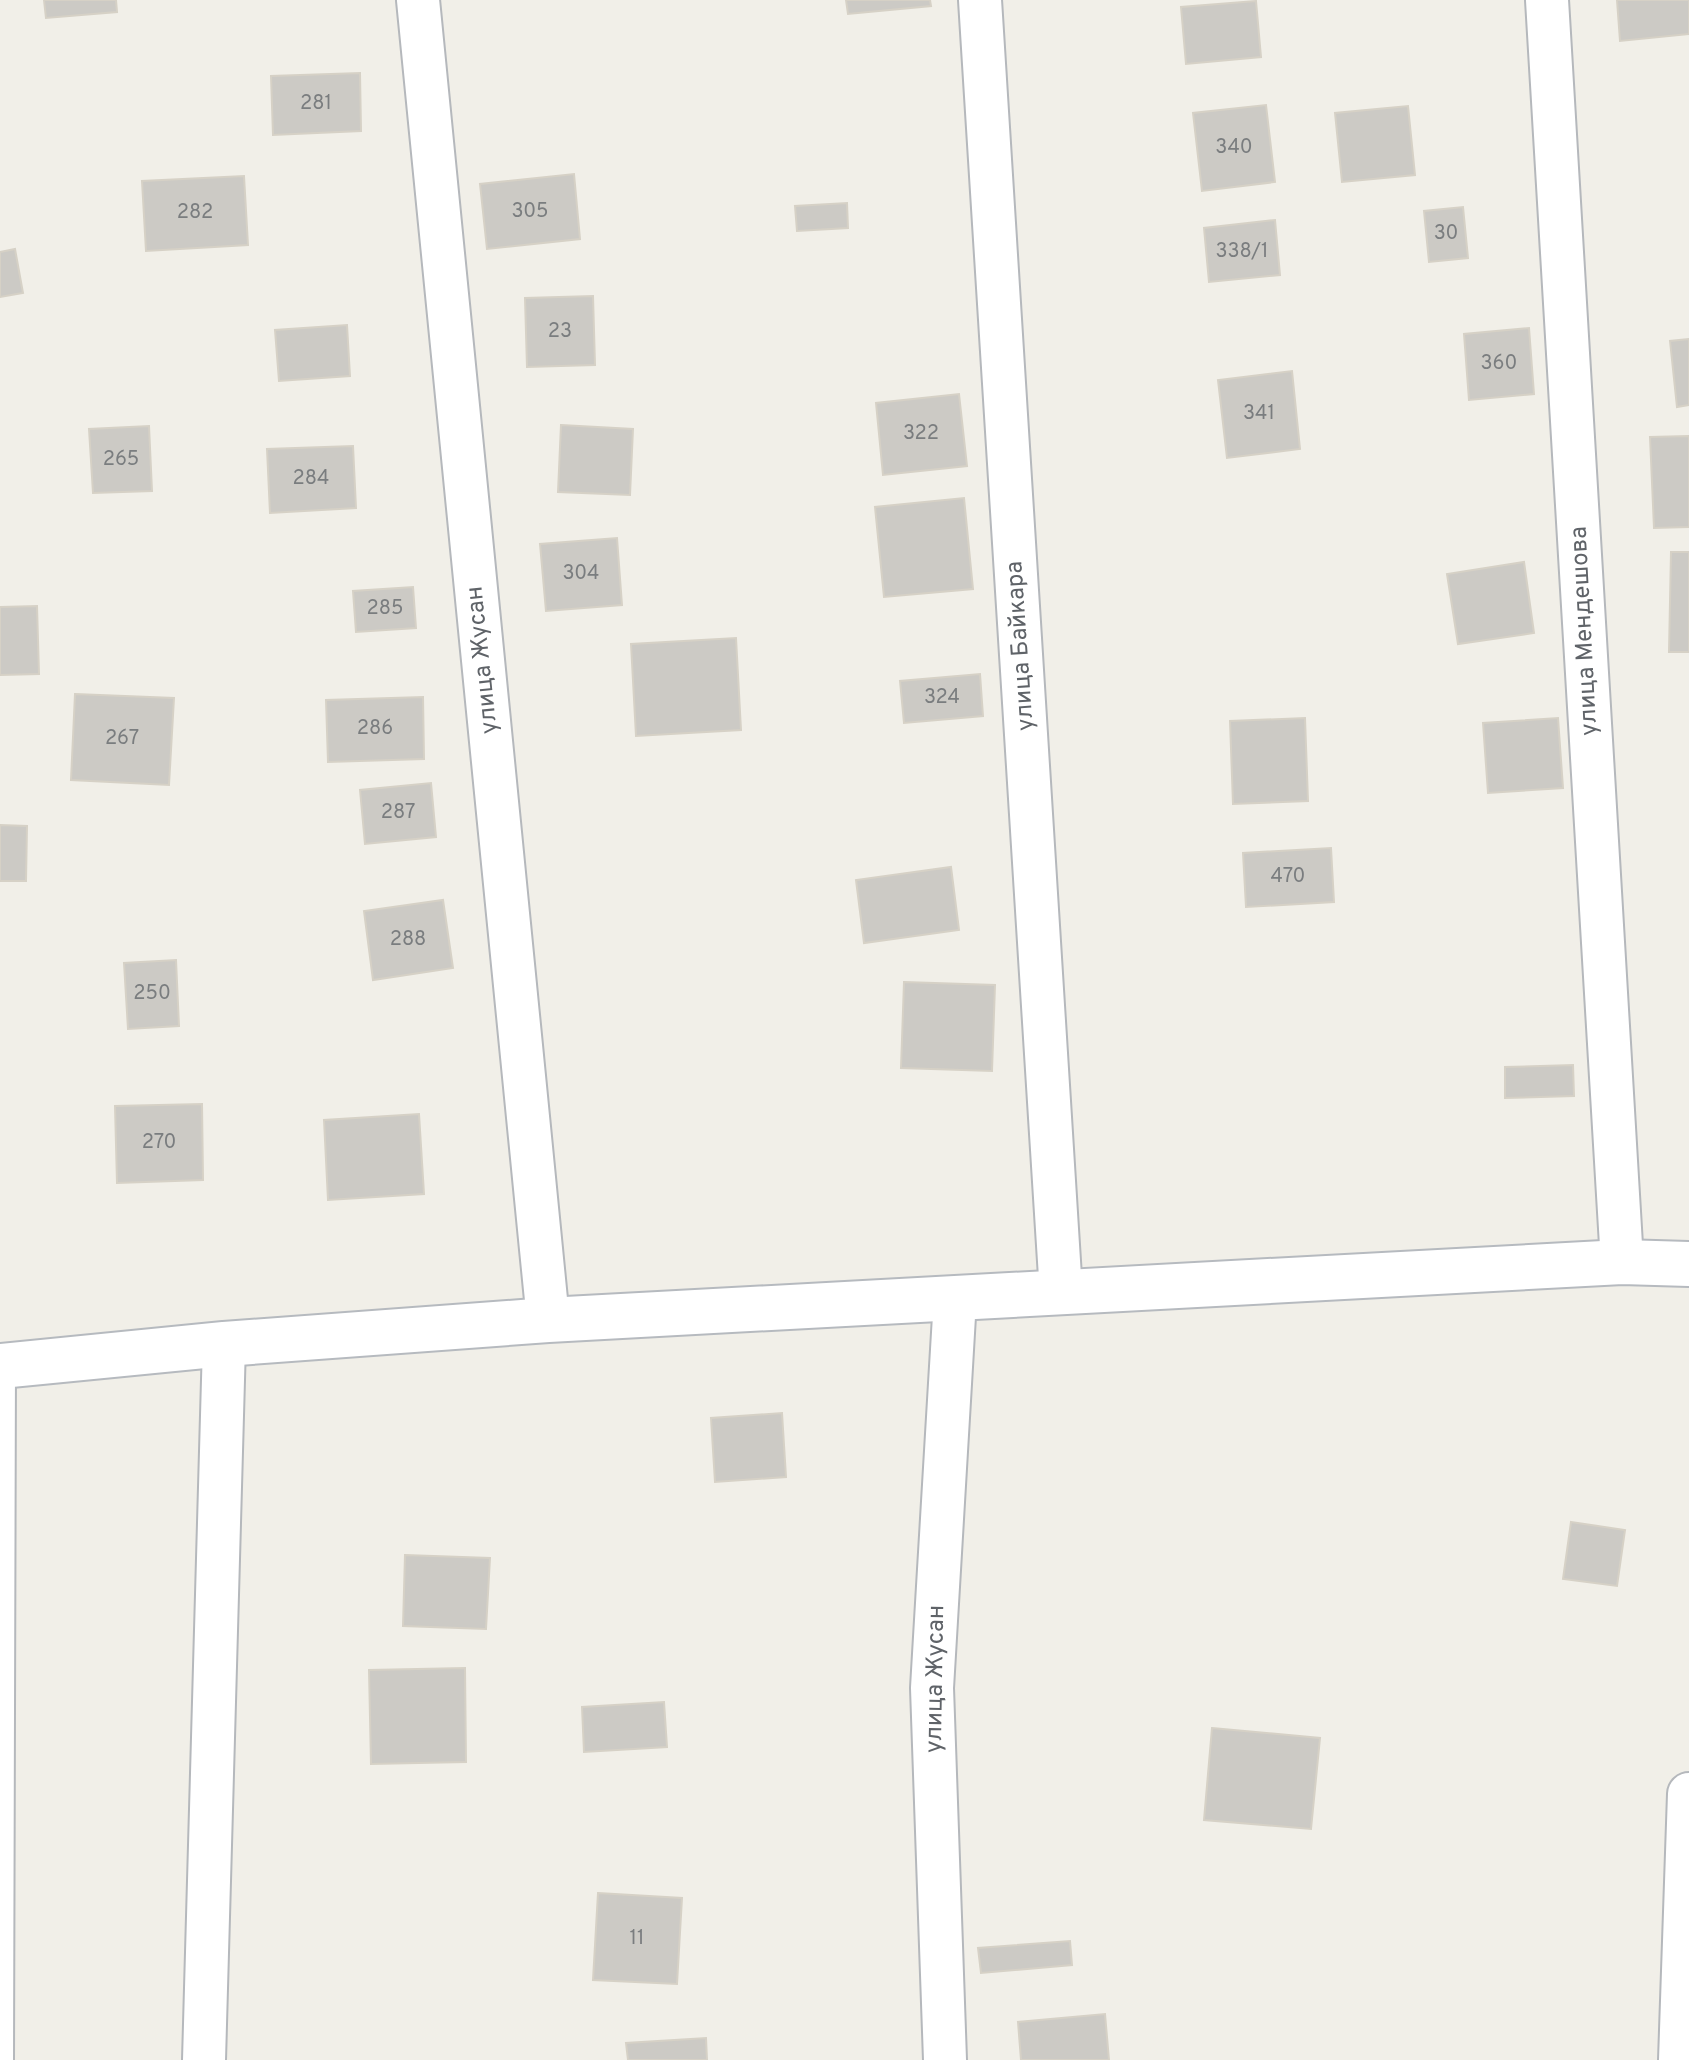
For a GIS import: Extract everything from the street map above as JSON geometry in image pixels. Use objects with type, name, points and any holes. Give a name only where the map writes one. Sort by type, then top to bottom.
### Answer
[{"type":"main road","points":[[2,1366],[224,1344],[548,1320],[1622,1262],[1689,1264]]},
{"type":"street","name":"улица Жусан","points":[[418,0],[548,1320]]},
{"type":"street","name":"улица Байкара","points":[[980,0],[1061,1293]]},
{"type":"street","name":"улица Мендешова","points":[[1547,0],[1622,1262]]},
{"type":"street","name":"улица Жусан","points":[[945,2060],[932,1688],[955,1299]]},
{"type":"street","points":[[204,2060],[224,1344]]},
{"type":"street","points":[[1680,2060],[1689,1794]]},
{"type":"lane","points":[[2,1366],[3,2060]]},
{"type":"building","points":[[44,0],[116,0],[117,12],[46,18]]},
{"type":"building","points":[[846,0],[930,0],[931,6],[848,14]]},
{"type":"building","points":[[1617,0],[1689,0],[1689,34],[1620,41]]},
{"type":"building","points":[[1256,1],[1261,57],[1186,64],[1181,7]]},
{"type":"building","points":[[360,73],[361,131],[273,135],[271,76]]},
{"type":"building","points":[[1266,105],[1275,182],[1202,191],[1193,113]]},
{"type":"building","points":[[1408,106],[1415,175],[1342,182],[1335,113]]},
{"type":"building","points":[[574,174],[580,239],[487,249],[480,184]]},
{"type":"building","points":[[244,176],[248,245],[146,251],[142,181]]},
{"type":"building","points":[[847,203],[848,228],[797,231],[795,206]]},
{"type":"building","points":[[1463,207],[1468,258],[1429,262],[1424,211]]},
{"type":"building","points":[[1275,220],[1280,275],[1209,282],[1204,228]]},
{"type":"building","points":[[15,249],[23,293],[0,297],[0,252]]},
{"type":"building","points":[[593,296],[595,365],[527,367],[525,298]]},
{"type":"building","points":[[347,325],[350,376],[279,381],[275,330]]},
{"type":"building","points":[[1529,328],[1534,394],[1469,400],[1464,334]]},
{"type":"building","points":[[1689,339],[1689,405],[1677,407],[1670,341]]},
{"type":"building","points":[[1292,371],[1300,449],[1227,458],[1218,380]]},
{"type":"building","points":[[959,394],[967,466],[883,475],[876,403]]},
{"type":"building","points":[[561,425],[633,429],[630,495],[558,492]]},
{"type":"building","points":[[149,426],[152,491],[93,493],[89,429]]},
{"type":"building","points":[[1689,436],[1689,527],[1654,528],[1650,437]]},
{"type":"building","points":[[353,446],[356,508],[270,513],[267,449]]},
{"type":"building","points":[[964,498],[973,589],[884,597],[875,507]]},
{"type":"building","points":[[617,538],[622,605],[546,611],[540,544]]},
{"type":"building","points":[[1671,552],[1689,552],[1689,652],[1669,652]]},
{"type":"building","points":[[1524,562],[1534,633],[1458,644],[1447,574]]},
{"type":"building","points":[[413,587],[416,628],[356,632],[353,591]]},
{"type":"building","points":[[37,606],[39,674],[0,675],[0,607]]},
{"type":"building","points":[[736,638],[741,730],[636,736],[631,644]]},
{"type":"building","points":[[980,674],[983,716],[904,723],[900,681]]},
{"type":"building","points":[[75,694],[174,698],[169,785],[71,780]]},
{"type":"building","points":[[423,697],[424,759],[328,762],[326,700]]},
{"type":"building","points":[[1305,718],[1308,801],[1233,804],[1230,721]]},
{"type":"building","points":[[1558,718],[1563,788],[1488,793],[1483,723]]},
{"type":"building","points":[[431,783],[436,837],[365,844],[360,790]]},
{"type":"building","points":[[0,825],[27,826],[26,881],[0,881]]},
{"type":"building","points":[[1331,848],[1334,902],[1246,907],[1243,853]]},
{"type":"building","points":[[951,867],[959,930],[864,943],[856,880]]},
{"type":"building","points":[[443,900],[453,968],[373,980],[364,911]]},
{"type":"building","points":[[176,960],[179,1026],[128,1029],[124,963]]},
{"type":"building","points":[[904,982],[995,985],[992,1071],[901,1068]]},
{"type":"building","points":[[1573,1065],[1574,1096],[1505,1098],[1505,1067]]},
{"type":"building","points":[[202,1104],[203,1180],[117,1183],[115,1106]]},
{"type":"building","points":[[419,1114],[424,1194],[328,1200],[324,1120]]},
{"type":"building","points":[[782,1413],[786,1477],[715,1482],[711,1418]]},
{"type":"building","points":[[1571,1522],[1625,1530],[1617,1586],[1563,1579]]},
{"type":"building","points":[[405,1555],[490,1558],[486,1629],[403,1626]]},
{"type":"building","points":[[465,1668],[466,1762],[371,1764],[369,1670]]},
{"type":"building","points":[[664,1702],[667,1747],[584,1752],[582,1707]]},
{"type":"building","points":[[1212,1728],[1320,1738],[1311,1829],[1204,1820]]},
{"type":"building","points":[[598,1893],[682,1898],[677,1984],[593,1980]]},
{"type":"building","points":[[1070,1941],[1072,1965],[981,1973],[978,1948]]},
{"type":"building","points":[[1105,2014],[1109,2060],[1021,2060],[1018,2022]]},
{"type":"building","points":[[706,2038],[707,2060],[628,2060],[626,2043]]}]
